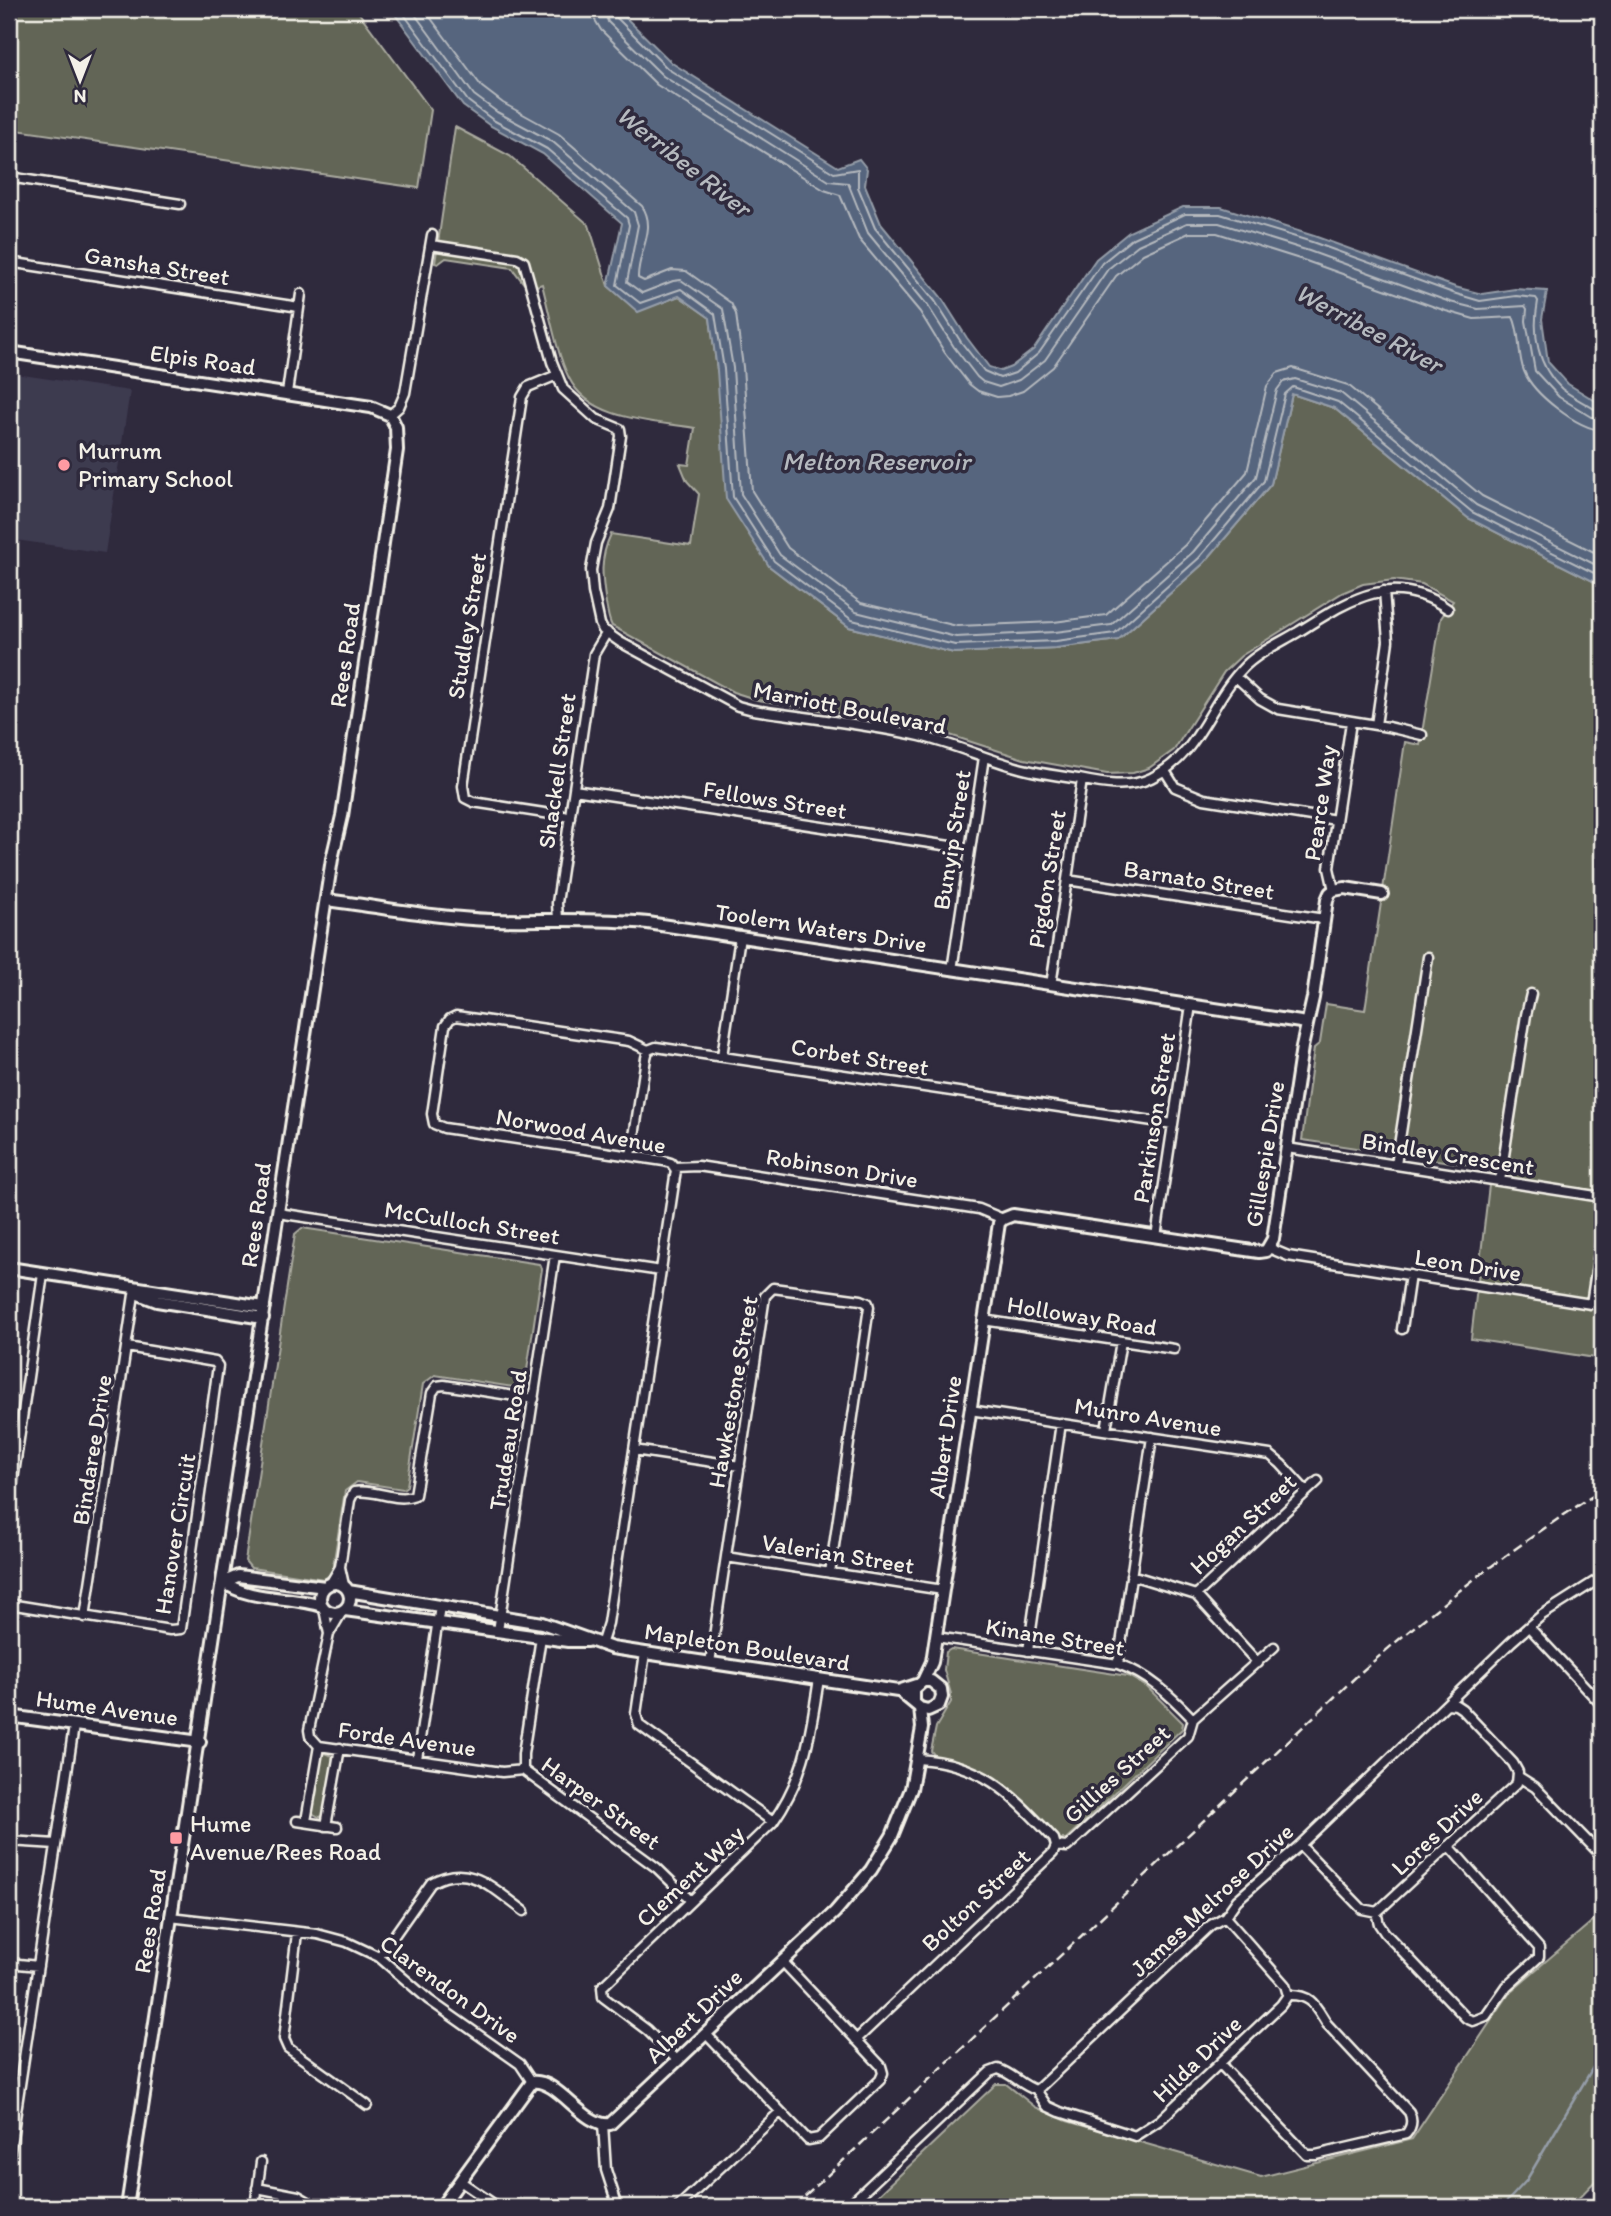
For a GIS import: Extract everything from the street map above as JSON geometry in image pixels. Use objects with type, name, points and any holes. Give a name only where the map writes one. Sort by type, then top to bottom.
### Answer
[{"type":"street","points":[[9,177],[180,204]]},
{"type":"street","points":[[390,415],[398,407],[405,393],[432,235]]},
{"type":"street","points":[[431,245],[517,258],[524,262],[563,389],[596,419],[617,426],[621,432],[610,509],[591,561],[593,592],[600,624],[607,632]]},
{"type":"street","name":"Gansha Street","points":[[9,262],[299,307]]},
{"type":"street","points":[[287,394],[301,294]]},
{"type":"street","name":"Elpis Road","points":[[9,352],[371,407],[390,415]]},
{"type":"street","name":"Studley Street","points":[[557,374],[528,387],[522,397],[463,786],[465,797],[473,802],[570,817]]},
{"type":"street","name":"Rees Road","points":[[127,2207],[397,450],[396,427],[390,415]]},
{"type":"street","points":[[1376,725],[1388,641],[1384,591]]},
{"type":"street","name":"Marriott Boulevard","points":[[607,632],[722,698],[746,708],[915,735],[1024,769],[1126,785],[1149,779],[1165,771],[1186,752],[1236,677],[1254,659],[1349,601],[1369,593],[1384,591],[1415,593],[1448,609]]},
{"type":"street","name":"Shackell Street","points":[[558,919],[557,903],[594,653],[607,632]]},
{"type":"street","points":[[1236,677],[1260,699],[1278,709],[1422,735]]},
{"type":"street","name":"Pearce Way","points":[[1334,890],[1329,868],[1351,722]]},
{"type":"street","name":"Bunyip Street","points":[[952,970],[984,757]]},
{"type":"street","points":[[1165,771],[1175,787],[1204,799],[1336,820]]},
{"type":"street","name":"Pigdon Street","points":[[1051,985],[1082,780]]},
{"type":"street","name":"Fellows Street","points":[[574,790],[971,849]]},
{"type":"street","name":"Barnato Street","points":[[1067,880],[1325,919]]},
{"type":"street","points":[[1334,890],[1345,888],[1382,894]]},
{"type":"street","name":"Gillespie Drive","points":[[1003,1219],[1013,1215],[1259,1252],[1269,1248],[1273,1238],[1327,900],[1334,890]]},
{"type":"street","name":"Toolern Waters Drive","points":[[326,900],[447,917],[648,923],[1307,1023]]},
{"type":"street","points":[[722,1056],[740,937]]},
{"type":"street","points":[[1395,1165],[1428,957]]},
{"type":"street","points":[[1500,1181],[1531,994]]},
{"type":"street","name":"Parkinson Street","points":[[1156,1237],[1191,1005]]},
{"type":"street","name":"Norwood Avenue","points":[[595,1643],[607,1628],[676,1173],[674,1167],[664,1161],[438,1126],[434,1124],[432,1114],[445,1026],[450,1018],[462,1017],[629,1041],[649,1050]]},
{"type":"street","name":"Corbet Street","points":[[649,1050],[664,1047],[1173,1124]]},
{"type":"street","points":[[631,1156],[649,1050]]},
{"type":"street","name":"Bindley Crescent","points":[[1287,1148],[1602,1197]]},
{"type":"street","name":"Robinson Drive","points":[[674,1167],[698,1166],[979,1209],[1003,1219]]},
{"type":"street","name":"McCulloch Street","points":[[278,1213],[661,1270]]},
{"type":"street","name":"Albert Drive","points":[[937,1684],[932,1662],[983,1320],[998,1228],[1003,1219]]},
{"type":"street","name":"Leon Drive","points":[[1269,1248],[1288,1256],[1591,1304],[1602,1232]]},
{"type":"street","name":"Trudeau Road","points":[[498,1631],[555,1255]]},
{"type":"street","points":[[9,1268],[120,1286],[157,1301],[263,1312]]},
{"type":"street","points":[[9,1508],[43,1274]]},
{"type":"street","points":[[1402,1329],[1410,1275]]},
{"type":"street","name":"Hawkestone Street","points":[[710,1663],[767,1291],[777,1287],[868,1303],[869,1312],[830,1573]]},
{"type":"street","name":"Bindaree Drive","points":[[85,1617],[135,1291]]},
{"type":"street","name":"Holloway Road","points":[[983,1320],[1174,1349]]},
{"type":"street","points":[[1106,1430],[1121,1341]]},
{"type":"street","name":"Hanover Circuit","points":[[9,1604],[170,1630],[181,1629],[218,1366],[215,1362],[127,1347]]},
{"type":"street","points":[[346,1588],[238,1576],[224,1582],[234,1590],[309,1602],[332,1613],[343,1611],[350,1601],[340,1567],[350,1500],[354,1492],[361,1491],[403,1497],[415,1495],[432,1394],[437,1386],[534,1399]]},
{"type":"street","name":"Munro Avenue","points":[[970,1410],[1270,1455],[1306,1491]]},
{"type":"street","points":[[1028,1651],[1061,1423]]},
{"type":"street","points":[[1118,1664],[1152,1437]]},
{"type":"street","points":[[634,1450],[740,1466]]},
{"type":"street","name":"Hogan Street","points":[[1196,1595],[1318,1480]]},
{"type":"street","name":"Valerian Street","points":[[726,1557],[943,1590]]},
{"type":"street","points":[[323,1608],[320,1596],[340,1567]]},
{"type":"street","points":[[1131,1575],[1196,1595],[1258,1663]]},
{"type":"street","name":"James Melrose Drive","points":[[1036,2090],[1211,1925],[1225,1917],[1237,1900],[1300,1845],[1542,1615],[1602,1577]]},
{"type":"street","name":"Mapleton Boulevard","points":[[346,1588],[558,1627],[595,1643]]},
{"type":"street","points":[[417,1759],[440,1606]]},
{"type":"street","name":"Forde Avenue","points":[[323,1608],[329,1633]]},
{"type":"street","name":"Mapleton Boulevard","points":[[343,1611],[595,1643],[819,1679],[901,1693],[917,1705]]},
{"type":"street","name":"Forde Avenue","points":[[343,1611],[329,1633],[309,1730],[310,1737],[319,1746],[502,1772],[523,1770]]},
{"type":"street","points":[[1529,1627],[1602,1704]]},
{"type":"street","name":"Harper Street","points":[[541,1637],[523,1754],[523,1770],[657,1868],[691,1901]]},
{"type":"street","name":"Kinane Street","points":[[936,1637],[1118,1664],[1136,1671],[1160,1686],[1193,1718]]},
{"type":"street","points":[[1193,1718],[1274,1647]]},
{"type":"street","points":[[645,1653],[636,1714],[639,1724],[773,1822]]},
{"type":"street","name":"Albert Drive","points":[[919,1683],[932,1662]]},
{"type":"street","name":"Clement Way","points":[[678,2061],[647,2030],[603,1997],[601,1990],[604,1983],[773,1822],[788,1801],[808,1747],[819,1679]]},
{"type":"street","points":[[931,1681],[941,1689],[942,1697],[934,1708],[928,1710],[917,1705],[913,1693],[919,1683],[931,1681]]},
{"type":"street","name":"Mapleton Boulevard","points":[[901,1693],[919,1683]]},
{"type":"street","points":[[1448,1704],[1462,1709],[1513,1763],[1519,1777],[1535,1787],[1602,1856]]},
{"type":"street","name":"Albert Drive","points":[[603,2124],[615,2120],[849,1898],[883,1853],[906,1804],[918,1759],[922,1728],[917,1705]]},
{"type":"street","name":"Albert Drive","points":[[922,1728],[934,1708]]},
{"type":"street","name":"Hume Avenue","points":[[9,1716],[200,1742]]},
{"type":"street","name":"Gillies Street","points":[[1056,1846],[1067,1847],[1188,1736],[1193,1718]]},
{"type":"street","points":[[9,2158],[74,1726]]},
{"type":"street","points":[[319,1746],[302,1821],[337,1827]]},
{"type":"street","points":[[326,1826],[340,1748]]},
{"type":"street","name":"Bolton Street","points":[[856,2040],[1053,1853],[1056,1846],[1054,1839],[1014,1797],[994,1782],[962,1767],[918,1759]]},
{"type":"street","name":"Lores Drive","points":[[1376,1912],[1388,1904],[1517,1783],[1519,1777]]},
{"type":"street","points":[[9,1841],[56,1844]]},
{"type":"street","points":[[1300,1845],[1362,1909],[1376,1912],[1385,1933],[1466,2018],[1473,2021],[1486,2016],[1507,1986],[1539,1957],[1539,1948],[1449,1846]]},
{"type":"street","points":[[379,1957],[431,1883],[442,1877],[453,1874],[474,1876],[524,1911]]},
{"type":"street","name":"Clarendon Drive","points":[[170,1917],[332,1937],[379,1957],[429,2000],[520,2064],[532,2082]]},
{"type":"street","points":[[1220,2064],[1307,2155],[1406,2134],[1410,2129],[1412,2118],[1409,2112],[1327,2024],[1322,2012],[1310,2000],[1288,1995],[1285,1985],[1225,1917]]},
{"type":"street","points":[[297,1933],[284,2039],[288,2048],[367,2105]]},
{"type":"street","points":[[706,2034],[804,2138],[812,2141],[819,2138],[880,2080],[883,2073],[881,2066],[782,1961]]},
{"type":"street","points":[[9,1963],[38,1966]]},
{"type":"street","name":"Hilda Drive","points":[[1036,2090],[1047,2106],[1135,2136],[1160,2120],[1281,2005],[1288,1995]]},
{"type":"street","points":[[847,2207],[990,2072],[999,2068],[1036,2090]]},
{"type":"street","points":[[441,2207],[532,2082],[543,2083],[603,2124],[606,2170],[618,2207]]},
{"type":"street","points":[[678,2207],[780,2112]]},
{"type":"street","points":[[255,2207],[261,2162]]},
{"type":"street","points":[[460,2181],[498,2207]]},
{"type":"street","points":[[257,2188],[298,2196],[317,2207]]},
{"type":"shaded area","name":"Murrum Primary School","points":[[9,373],[130,391],[105,553],[9,539]]},
{"type":"green space","points":[[9,9],[356,9],[431,110],[419,188],[9,129]]},
{"type":"green space","points":[[455,127],[510,156],[589,225],[608,286],[638,311],[679,296],[710,318],[717,370],[769,566],[849,627],[954,653],[1056,648],[1118,640],[1204,563],[1271,484],[1292,394],[1334,408],[1468,518],[1593,581],[1602,591],[1602,1359],[1471,1339],[1491,1168],[1302,1140],[1314,1048],[1320,1043],[1326,1004],[1365,1010],[1405,742],[1420,745],[1441,618],[1453,601],[1422,584],[1394,580],[1363,584],[1342,593],[1241,656],[1224,672],[1174,750],[1149,768],[1133,773],[1107,774],[1024,759],[925,727],[758,700],[733,692],[612,626],[605,595],[603,560],[611,534],[691,546],[699,494],[687,481],[680,464],[689,465],[695,428],[607,411],[579,392],[569,378],[561,357],[542,284],[528,289],[512,268],[446,258],[438,264],[435,263]]},
{"type":"green space","points":[[302,1228],[539,1264],[542,1269],[525,1384],[520,1388],[435,1375],[423,1384],[407,1486],[403,1489],[357,1482],[345,1491],[332,1573],[324,1579],[251,1568],[245,1561],[295,1234]]},
{"type":"green space","points":[[951,1649],[1128,1676],[1147,1687],[1183,1723],[1182,1729],[1066,1839],[1060,1839],[1006,1786],[975,1768],[936,1757],[931,1751],[936,1727],[951,1702],[944,1670],[946,1652]]},
{"type":"green space","points":[[324,1753],[332,1756],[333,1763],[324,1816],[319,1817],[312,1813],[320,1758]]},
{"type":"green space","points":[[1602,1913],[1602,2174],[1570,2207],[866,2207],[996,2084],[1006,2084],[1035,2107],[1067,2121],[1261,2177],[1412,2139],[1511,1991]]},
{"type":"water","name":"Melton Reservoir","points":[[391,9],[617,9],[672,63],[838,167],[859,159],[867,169],[865,185],[881,224],[941,297],[989,367],[1001,371],[1011,367],[1034,349],[1096,259],[1129,232],[1183,207],[1221,207],[1482,294],[1515,289],[1547,291],[1542,319],[1548,362],[1568,384],[1602,405],[1602,591],[1593,581],[1468,518],[1334,408],[1292,394],[1271,484],[1204,563],[1118,640],[1056,648],[954,653],[849,627],[769,566],[726,499],[717,370],[710,318],[679,296],[638,312],[608,286],[622,223],[543,154],[489,125],[463,106]]},
{"type":"waterway","points":[[1502,2207],[1526,2181],[1602,2052]]},
{"type":"waterway","points":[[984,2207],[989,2201],[1066,2202],[1091,2207]]},
{"type":"railway","points":[[794,2207],[1360,1673],[1477,1577],[1602,1490]]},
{"type":"place","name":"Murrum Primary School","points":[[64,465]]},
{"type":"place","name":"Hume Avenue/Rees Road","points":[[176,1838]]},
{"type":"water label","name":"Werribee River","points":[[684,161]]},
{"type":"water label","name":"Werribee River","points":[[1369,328]]}]
